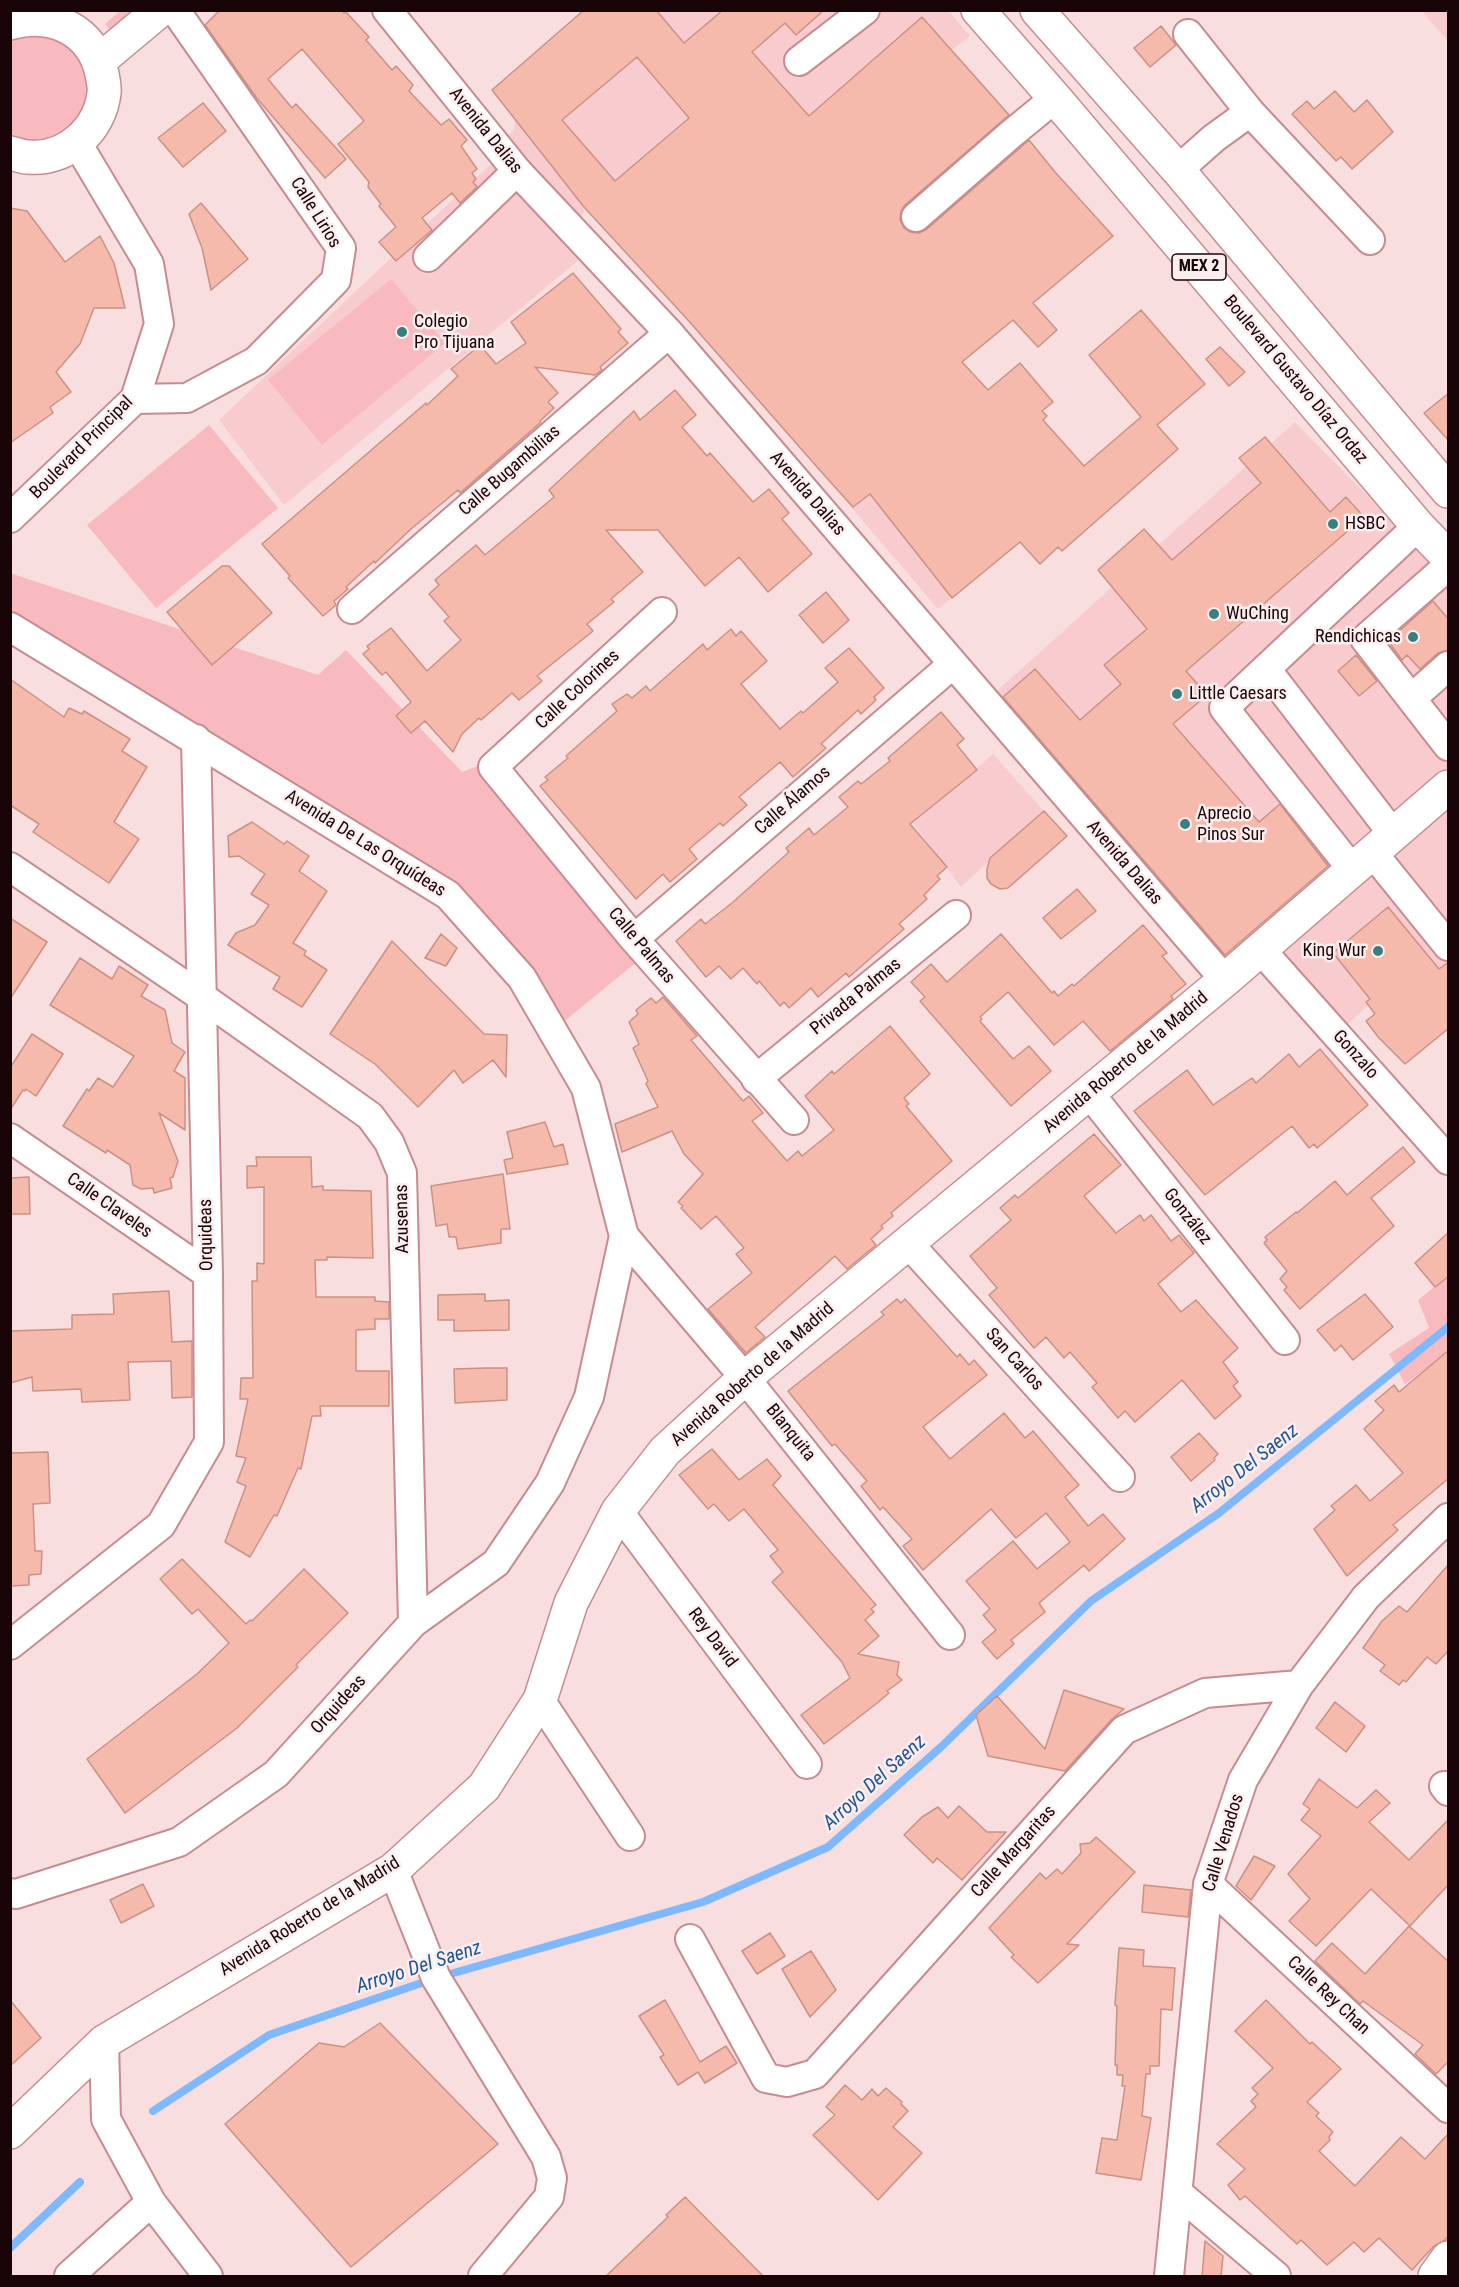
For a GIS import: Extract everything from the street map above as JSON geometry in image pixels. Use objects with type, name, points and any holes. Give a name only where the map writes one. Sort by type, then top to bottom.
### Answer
[{"type":"main road","points":[[99,61],[160,10]]},
{"type":"main road","name":"Boulevard Gustavo Díaz Ordaz","points":[[978,10],[1418,525],[1449,557]]},
{"type":"main road","name":"MEX 2","points":[[1037,10],[1178,170],[1449,491]]},
{"type":"main road","points":[[10,23],[27,19],[82,19],[88,43],[99,61],[105,91],[97,120],[77,143],[54,155],[29,158],[10,153]]},
{"type":"main road","name":"Avenida Roberto de la Madrid","points":[[10,2132],[104,2042],[393,1870],[484,1787],[540,1700],[571,1603],[618,1511],[665,1451],[745,1378],[1090,1094],[1449,787]]},
{"type":"main road","points":[[1435,2277],[1449,2258]]},
{"type":"street","name":"Calle Lirios","points":[[135,399],[187,398],[256,361],[336,280],[341,248],[175,10]]},
{"type":"street","name":"Avenida Dalias","points":[[387,10],[517,171],[669,333],[1225,980]]},
{"type":"street","points":[[799,61],[865,10]]},
{"type":"street","points":[[1188,34],[1250,111],[1370,240]]},
{"type":"street","points":[[916,217],[1055,98]]},
{"type":"street","points":[[1178,170],[1214,138],[1250,111]]},
{"type":"street","name":"Boulevard Principal","points":[[10,518],[135,399],[159,324],[149,264],[77,143]]},
{"type":"street","points":[[428,256],[517,171]]},
{"type":"street","name":"Calle Bugambilias","points":[[352,609],[669,333]]},
{"type":"street","points":[[1418,525],[1224,708],[1372,852],[1449,946]]},
{"type":"street","points":[[1449,566],[1365,639],[1449,746]]},
{"type":"street","name":"Calle Colorines","points":[[493,767],[662,612]]},
{"type":"street","name":"Avenida De Las Orquídeas","points":[[10,627],[448,895],[522,978],[586,1088],[624,1236]]},
{"type":"street","name":"Calle Álamos","points":[[634,939],[953,664]]},
{"type":"street","points":[[1412,698],[1449,666]]},
{"type":"street","points":[[1266,669],[1372,852]]},
{"type":"street","name":"Orquideas","points":[[10,1645],[161,1526],[209,1442],[208,1274],[196,739]]},
{"type":"street","name":"Calle Palmas","points":[[493,767],[634,939],[794,1120]]},
{"type":"street","name":"Azusenas","points":[[10,867],[202,997],[370,1116],[389,1142],[402,1173],[414,1623]]},
{"type":"street","name":"Privada Palmas","points":[[756,1079],[956,915]]},
{"type":"street","name":"Gonzalo","points":[[1261,950],[1449,1160]]},
{"type":"street","name":"González","points":[[1090,1094],[1285,1340]]},
{"type":"street","name":"Calle Claveles","points":[[10,1138],[208,1274]]},
{"type":"street","name":"Orquideas","points":[[10,1893],[16,1894],[179,1842],[276,1774],[414,1623],[496,1563],[550,1484],[589,1397],[624,1236]]},
{"type":"street","name":"Blanquita","points":[[624,1236],[745,1378],[950,1635]]},
{"type":"street","name":"San Carlos","points":[[908,1244],[1120,1477]]},
{"type":"street","name":"Rey David","points":[[618,1511],[807,1764]]},
{"type":"street","name":"Calle Venados","points":[[1169,2277],[1208,1884],[1243,1780],[1299,1685],[1366,1597],[1449,1518]]},
{"type":"street","name":"Calle Margaritas","points":[[690,1939],[766,2078],[787,2082],[815,2073],[1124,1730],[1205,1693],[1299,1685]]},
{"type":"street","points":[[540,1700],[630,1836]]},
{"type":"street","points":[[393,1870],[436,1978],[546,2157],[552,2178],[549,2197],[483,2277]]},
{"type":"street","name":"Calle Rey Chan","points":[[1208,1884],[1449,2108]]},
{"type":"street","points":[[104,2042],[106,2119],[151,2202],[208,2277]]},
{"type":"street","points":[[1178,2193],[1276,2277]]},
{"type":"street","points":[[69,2277],[151,2202]]},
{"type":"shaded area","points":[[120,11],[139,11],[113,33],[105,24]]},
{"type":"shaded area","points":[[645,11],[949,11],[970,36],[952,50],[994,96],[1055,172],[1113,236],[963,362],[1079,493],[938,609],[771,413],[584,208],[584,213],[577,220],[598,244],[284,505],[219,420],[512,144],[507,137],[514,130],[515,119]],"holes":[[[702,107],[605,189],[688,117]]]},
{"type":"shaded area","points":[[1422,11],[1448,11],[1448,41]]},
{"type":"shaded area","points":[[27,34],[61,39],[86,63],[92,98],[75,129],[41,143],[23,142],[11,136],[11,40]]},
{"type":"shaded area","points":[[391,279],[445,343],[322,445],[268,380]]},
{"type":"shaded area","points":[[1295,422],[1448,578],[1448,981],[1423,953],[1344,1028],[1269,949],[1231,982],[987,700]]},
{"type":"shaded area","points":[[209,425],[278,508],[156,608],[87,525]]},
{"type":"shaded area","points":[[10,573],[318,675],[346,650],[462,772],[477,766],[639,960],[556,1028],[495,943],[11,621]]},
{"type":"shaded area","points":[[993,754],[1044,811],[961,887],[913,823]]},
{"type":"shaded area","points":[[1448,1276],[1448,1354],[1405,1384],[1389,1354],[1429,1328],[1418,1300]]},
{"type":"building","points":[[220,10],[342,10],[346,12],[369,37],[366,40],[392,70],[396,66],[413,85],[409,91],[441,125],[449,119],[467,140],[461,146],[477,169],[472,173],[476,179],[473,182],[477,187],[460,203],[452,193],[422,218],[432,230],[396,261],[379,242],[396,227],[379,206],[381,204],[368,187],[369,182],[338,144],[364,121],[302,49],[268,79],[292,108],[296,104],[346,159],[325,178],[256,97],[205,25]]},
{"type":"building","points":[[584,10],[656,10],[684,43],[723,10],[824,10],[796,35],[785,23],[752,52],[809,116],[922,17],[1009,115],[905,205],[901,211],[900,220],[904,228],[910,232],[919,233],[927,229],[1029,140],[1113,236],[1033,303],[1057,330],[1038,347],[1013,320],[962,362],[988,390],[1020,363],[1053,402],[1042,411],[1047,416],[1043,420],[1084,466],[1141,417],[1089,355],[1141,310],[1205,384],[1157,425],[1178,449],[1062,551],[1058,547],[1040,564],[1020,542],[952,598],[870,494],[853,507],[687,319],[584,207],[492,90]],"holes":[[[637,57],[689,118],[615,181],[562,120]]]},
{"type":"building","points":[[1161,26],[1176,45],[1150,67],[1134,48]]},
{"type":"building","points":[[1335,91],[1354,112],[1367,100],[1393,132],[1352,169],[1341,157],[1336,161],[1292,114],[1307,101],[1314,109]]},
{"type":"building","points":[[203,103],[226,131],[183,167],[158,138]]},
{"type":"building","points":[[201,203],[248,259],[211,290],[202,248],[189,214]]},
{"type":"building","points":[[10,208],[27,211],[65,262],[100,236],[114,263],[125,308],[94,308],[80,344],[56,372],[71,392],[50,407],[53,413],[10,443]]},
{"type":"building","points":[[573,273],[621,329],[618,332],[628,343],[600,367],[602,370],[595,375],[535,367],[558,393],[548,402],[554,408],[460,493],[458,490],[375,563],[374,561],[346,587],[348,589],[334,601],[336,605],[323,616],[288,578],[290,576],[262,544],[426,403],[427,405],[458,376],[451,369],[480,345],[496,364],[526,343],[511,322]]},
{"type":"building","points":[[1220,347],[1245,372],[1229,386],[1206,359]]},
{"type":"building","points":[[675,390],[696,415],[682,427],[707,456],[710,453],[753,502],[769,489],[789,513],[782,519],[812,554],[768,592],[739,557],[705,586],[658,530],[606,530],[643,572],[611,599],[614,602],[587,624],[593,631],[537,676],[542,681],[519,700],[512,693],[481,720],[479,718],[462,734],[453,752],[425,721],[411,733],[396,716],[411,702],[386,672],[382,675],[363,654],[369,649],[367,646],[391,628],[427,671],[461,640],[444,621],[449,617],[429,594],[439,585],[435,580],[476,545],[485,555],[554,497],[549,490],[634,411],[640,420]]},
{"type":"building","points":[[1449,393],[1449,441],[1424,413]]},
{"type":"building","points":[[1265,437],[1330,512],[1346,497],[1364,517],[1186,671],[1207,695],[1173,724],[1259,822],[1280,804],[1328,866],[1225,955],[1003,697],[1035,669],[1080,720],[1121,684],[1104,665],[1147,629],[1098,570],[1144,529],[1172,560],[1261,483],[1239,458]]},
{"type":"building","points":[[222,566],[229,566],[272,613],[212,665],[167,612]]},
{"type":"building","points":[[826,592],[849,620],[823,643],[799,615]]},
{"type":"building","points":[[1433,601],[1449,620],[1449,650],[1438,653],[1420,669],[1407,655],[1402,660],[1388,641]]},
{"type":"building","points":[[731,629],[736,636],[741,631],[767,661],[741,684],[780,729],[801,711],[803,713],[838,682],[825,668],[849,648],[884,688],[874,697],[876,700],[861,714],[858,710],[821,744],[826,748],[793,777],[780,762],[739,797],[747,805],[723,826],[720,823],[689,849],[697,859],[670,882],[663,874],[636,899],[540,786],[548,780],[545,777],[568,758],[566,756],[617,711],[612,704],[627,694],[632,698],[646,686],[650,691],[703,644],[707,650]]},
{"type":"building","points":[[1356,655],[1377,681],[1359,696],[1338,671]]},
{"type":"building","points":[[10,679],[64,717],[69,708],[82,714],[84,711],[130,739],[122,751],[147,767],[114,822],[139,839],[109,883],[33,832],[39,824],[10,805]]},
{"type":"building","points":[[941,712],[964,739],[957,745],[977,770],[910,824],[947,867],[937,876],[940,879],[924,895],[927,899],[899,924],[904,929],[849,977],[846,973],[818,997],[811,988],[789,1008],[784,1002],[780,1006],[759,981],[757,984],[743,968],[731,979],[719,966],[706,977],[676,941],[701,919],[705,924],[732,903],[789,852],[786,848],[809,828],[814,835],[848,807],[839,797],[858,781],[861,784],[890,761],[888,758]]},
{"type":"building","points":[[1044,811],[1067,836],[1008,888],[1000,889],[991,884],[987,878],[990,858]]},
{"type":"building","points":[[252,822],[284,844],[287,841],[309,856],[299,871],[327,891],[293,943],[306,951],[304,955],[327,970],[302,1007],[273,989],[280,977],[228,945],[236,933],[255,925],[269,905],[251,894],[265,874],[239,856],[229,857],[228,836]]},
{"type":"building","points":[[1077,889],[1096,911],[1061,939],[1043,918]]},
{"type":"building","points":[[1388,907],[1439,969],[1449,962],[1449,1028],[1405,1064],[1366,1021],[1375,1014],[1366,1002],[1370,999],[1333,953]]},
{"type":"building","points":[[10,918],[47,942],[10,999]]},
{"type":"building","points":[[1143,925],[1167,953],[1162,956],[1186,984],[1171,996],[1173,999],[1110,1051],[1083,1021],[1054,1045],[1008,992],[980,1017],[982,1019],[980,1021],[1013,1059],[1029,1046],[1051,1071],[1011,1106],[920,1001],[925,997],[911,982],[931,964],[947,982],[1001,934],[1052,993],[1054,991],[1058,996],[1072,984],[1074,986]]},
{"type":"building","points":[[441,934],[457,948],[446,966],[425,958]]},
{"type":"building","points":[[392,941],[484,1034],[507,1035],[506,1077],[493,1060],[463,1083],[454,1070],[418,1107],[375,1064],[330,1034]]},
{"type":"building","points":[[80,958],[112,979],[119,966],[148,985],[141,996],[165,1010],[172,1043],[185,1052],[174,1071],[185,1078],[185,1130],[159,1113],[178,1161],[173,1177],[170,1178],[172,1188],[154,1193],[153,1188],[141,1189],[133,1185],[130,1165],[63,1126],[87,1089],[89,1091],[98,1078],[113,1087],[134,1056],[50,1005]]},
{"type":"building","points":[[663,997],[697,1036],[691,1040],[743,1101],[749,1096],[763,1113],[752,1121],[787,1161],[798,1151],[802,1156],[834,1130],[805,1096],[832,1071],[834,1074],[890,1026],[930,1074],[904,1098],[909,1104],[906,1106],[952,1161],[891,1213],[893,1216],[871,1239],[876,1245],[847,1269],[835,1256],[755,1327],[765,1337],[746,1353],[708,1309],[752,1273],[736,1254],[744,1248],[716,1216],[701,1229],[678,1202],[703,1174],[684,1154],[672,1131],[622,1152],[615,1124],[658,1107],[646,1084],[648,1081],[633,1048],[639,1044],[629,1022],[638,1014],[636,1010],[651,998],[656,1003]]},
{"type":"building","points":[[32,1034],[63,1054],[36,1096],[26,1089],[23,1090],[10,1110],[10,1068]]},
{"type":"building","points":[[1320,1049],[1368,1105],[1317,1148],[1314,1144],[1309,1148],[1292,1126],[1205,1195],[1134,1111],[1187,1070],[1213,1105],[1252,1078],[1256,1083],[1289,1054],[1299,1067]]},
{"type":"building","points":[[545,1122],[554,1147],[563,1144],[568,1164],[507,1174],[504,1160],[513,1158],[507,1132]]},
{"type":"building","points":[[1094,1134],[1121,1165],[1084,1196],[1116,1233],[1140,1215],[1144,1221],[1151,1215],[1171,1241],[1179,1235],[1194,1253],[1158,1284],[1181,1312],[1196,1300],[1238,1348],[1223,1362],[1238,1382],[1233,1386],[1241,1396],[1215,1419],[1182,1380],[1135,1422],[1125,1411],[1118,1418],[1092,1387],[1097,1383],[1070,1352],[1064,1358],[1046,1337],[1034,1348],[989,1295],[997,1288],[970,1256],[1011,1220],[1000,1208],[1015,1195],[1018,1198]]},
{"type":"building","points":[[1403,1147],[1415,1162],[1371,1198],[1394,1226],[1300,1309],[1284,1290],[1287,1287],[1280,1279],[1287,1271],[1264,1243],[1267,1240],[1265,1237],[1335,1181],[1347,1195]]},
{"type":"building","points":[[256,1157],[311,1157],[312,1187],[323,1186],[323,1190],[371,1191],[373,1258],[327,1257],[327,1260],[315,1260],[316,1297],[375,1297],[375,1301],[389,1302],[389,1319],[375,1319],[375,1329],[356,1330],[356,1371],[389,1371],[389,1406],[320,1406],[321,1416],[312,1416],[301,1469],[298,1468],[277,1516],[274,1515],[250,1557],[225,1542],[246,1486],[237,1482],[246,1458],[236,1456],[248,1399],[240,1399],[241,1378],[253,1378],[252,1281],[257,1281],[257,1263],[264,1264],[264,1187],[247,1188],[247,1166],[257,1166]]},
{"type":"building","points":[[503,1174],[510,1229],[501,1229],[501,1243],[458,1249],[456,1237],[449,1237],[447,1224],[436,1226],[431,1186]]},
{"type":"building","points":[[29,1177],[30,1214],[10,1214],[10,1178]]},
{"type":"building","points":[[1449,1232],[1449,1276],[1435,1287],[1415,1263]]},
{"type":"building","points":[[169,1291],[172,1342],[192,1341],[192,1397],[172,1398],[171,1361],[128,1362],[130,1400],[82,1402],[81,1389],[33,1391],[32,1377],[10,1383],[10,1331],[72,1329],[72,1315],[114,1314],[113,1294]]},
{"type":"building","points":[[485,1294],[485,1301],[509,1300],[509,1330],[454,1331],[454,1320],[438,1320],[438,1295]]},
{"type":"building","points":[[1365,1294],[1393,1327],[1353,1360],[1341,1345],[1335,1351],[1317,1330]]},
{"type":"building","points":[[897,1299],[901,1303],[905,1299],[957,1357],[960,1354],[969,1365],[974,1360],[987,1375],[923,1427],[950,1459],[1004,1413],[1025,1438],[1033,1431],[1079,1485],[1065,1497],[1088,1526],[1103,1514],[1125,1539],[1089,1571],[1084,1565],[1039,1603],[1045,1612],[1011,1640],[1014,1644],[997,1659],[982,1642],[996,1630],[983,1615],[990,1609],[966,1581],[1013,1541],[1037,1569],[1070,1542],[1046,1513],[1016,1538],[991,1509],[923,1570],[903,1546],[912,1539],[883,1507],[880,1510],[861,1486],[867,1481],[835,1444],[832,1446],[788,1391],[884,1315],[881,1312]]},
{"type":"building","points":[[1449,1350],[1449,1478],[1393,1525],[1398,1530],[1347,1576],[1314,1529],[1335,1510],[1331,1506],[1356,1485],[1370,1501],[1403,1473],[1364,1429],[1384,1410],[1375,1401],[1394,1385],[1399,1392]]},
{"type":"building","points":[[507,1368],[507,1400],[455,1403],[454,1369]]},
{"type":"building","points":[[1199,1433],[1218,1454],[1215,1460],[1191,1481],[1171,1457]]},
{"type":"building","points":[[712,1449],[739,1480],[767,1459],[781,1476],[773,1485],[876,1605],[871,1609],[874,1612],[865,1620],[879,1636],[858,1654],[899,1662],[897,1675],[902,1680],[887,1691],[889,1693],[876,1704],[824,1744],[801,1715],[850,1678],[842,1662],[772,1582],[783,1572],[770,1556],[778,1550],[744,1509],[729,1521],[714,1504],[708,1509],[679,1475]]},
{"type":"building","points":[[48,1452],[50,1503],[33,1504],[35,1551],[42,1551],[41,1574],[29,1575],[29,1585],[10,1586],[10,1453]]},
{"type":"building","points":[[182,1559],[246,1624],[252,1621],[304,1569],[348,1613],[237,1728],[125,1813],[87,1759],[197,1674],[229,1643],[198,1609],[192,1614],[160,1579]]},
{"type":"building","points":[[1449,1564],[1449,1650],[1436,1664],[1427,1657],[1406,1682],[1403,1680],[1399,1685],[1380,1671],[1385,1665],[1363,1648],[1382,1621],[1399,1606],[1407,1612]]},
{"type":"building","points":[[1064,1690],[1124,1709],[1065,1771],[988,1756],[976,1715],[997,1696],[1045,1749]]},
{"type":"building","points":[[1335,1702],[1365,1726],[1346,1752],[1316,1728]]},
{"type":"building","points":[[1319,1779],[1357,1808],[1376,1790],[1390,1803],[1369,1822],[1409,1860],[1449,1819],[1449,1884],[1410,1926],[1371,1889],[1316,1946],[1289,1921],[1310,1899],[1288,1874],[1321,1836],[1301,1820],[1310,1809],[1303,1804]]},
{"type":"building","points":[[959,1806],[987,1832],[1006,1832],[962,1880],[937,1858],[933,1863],[904,1835],[922,1817],[938,1807],[948,1818]]},
{"type":"building","points":[[1096,1837],[1135,1872],[1067,1944],[1079,1945],[1038,1983],[1011,1957],[1014,1955],[989,1928],[1040,1873],[1046,1879],[1057,1869],[1062,1874],[1081,1853],[1080,1844],[1090,1843]]},
{"type":"building","points":[[1254,1856],[1275,1866],[1251,1900],[1236,1886]]},
{"type":"building","points":[[143,1884],[154,1906],[121,1923],[110,1900]]},
{"type":"building","points":[[1144,1885],[1191,1890],[1188,1917],[1142,1912]]},
{"type":"building","points":[[1409,1926],[1449,1962],[1449,2061],[1436,2074],[1415,2054],[1423,2045],[1363,2001],[1360,2004],[1315,1961],[1332,1943],[1365,1974]]},
{"type":"building","points":[[770,1933],[785,1956],[757,1974],[742,1951]]},
{"type":"building","points":[[1119,1948],[1144,1950],[1143,1966],[1175,1968],[1172,2010],[1161,2009],[1159,2066],[1150,2066],[1150,2074],[1146,2074],[1142,2116],[1151,2118],[1141,2180],[1096,2173],[1102,2138],[1117,2140],[1125,2086],[1122,2086],[1123,2075],[1117,2075],[1117,2065],[1115,2065],[1117,2006],[1115,2005]]},
{"type":"building","points":[[811,1951],[836,1990],[810,2017],[782,1969]]},
{"type":"building","points":[[10,2000],[41,2038],[10,2066]]},
{"type":"building","points":[[665,2000],[700,2062],[726,2046],[737,2063],[705,2083],[698,2072],[678,2085],[660,2057],[664,2055],[639,2016]]},
{"type":"building","points":[[1266,2000],[1310,2044],[1312,2042],[1341,2069],[1307,2102],[1319,2113],[1316,2116],[1333,2132],[1329,2137],[1330,2140],[1319,2151],[1355,2186],[1401,2137],[1425,2159],[1449,2133],[1449,2235],[1433,2247],[1412,2270],[1379,2238],[1364,2252],[1354,2242],[1327,2265],[1301,2240],[1297,2244],[1245,2196],[1240,2200],[1228,2185],[1245,2169],[1217,2144],[1256,2107],[1251,2101],[1258,2094],[1252,2088],[1273,2068],[1235,2031]]},
{"type":"building","points":[[380,2023],[498,2144],[351,2267],[225,2124],[319,2043],[344,2047]]},
{"type":"building","points":[[845,2085],[862,2100],[872,2089],[878,2096],[886,2088],[902,2102],[901,2104],[908,2111],[893,2127],[922,2153],[878,2200],[813,2135],[835,2115],[826,2107]]},
{"type":"building","points":[[685,2197],[764,2277],[605,2277],[668,2217],[666,2215]]},
{"type":"building","points":[[1205,2241],[1223,2256],[1221,2277],[1202,2277]]},
{"type":"waterway","name":"Arroyo Del Saenz","points":[[153,2111],[269,2035],[436,1978],[703,1902],[828,1847],[941,1747],[1091,1601],[1219,1513],[1448,1327]]},
{"type":"waterway","name":"Arroyo Del Saenz","points":[[10,2248],[80,2182]]},
{"type":"place","name":"Colegio Pro Tijuana","points":[[402,332]]},
{"type":"place","name":"HSBC","points":[[1333,524]]},
{"type":"place","name":"WuChing","points":[[1214,614]]},
{"type":"place","name":"Rendichicas","points":[[1413,637]]},
{"type":"place","name":"Little Caesars","points":[[1177,694]]},
{"type":"place","name":"Aprecio Pinos Sur","points":[[1185,824]]},
{"type":"place","name":"King Wur","points":[[1378,951]]}]
